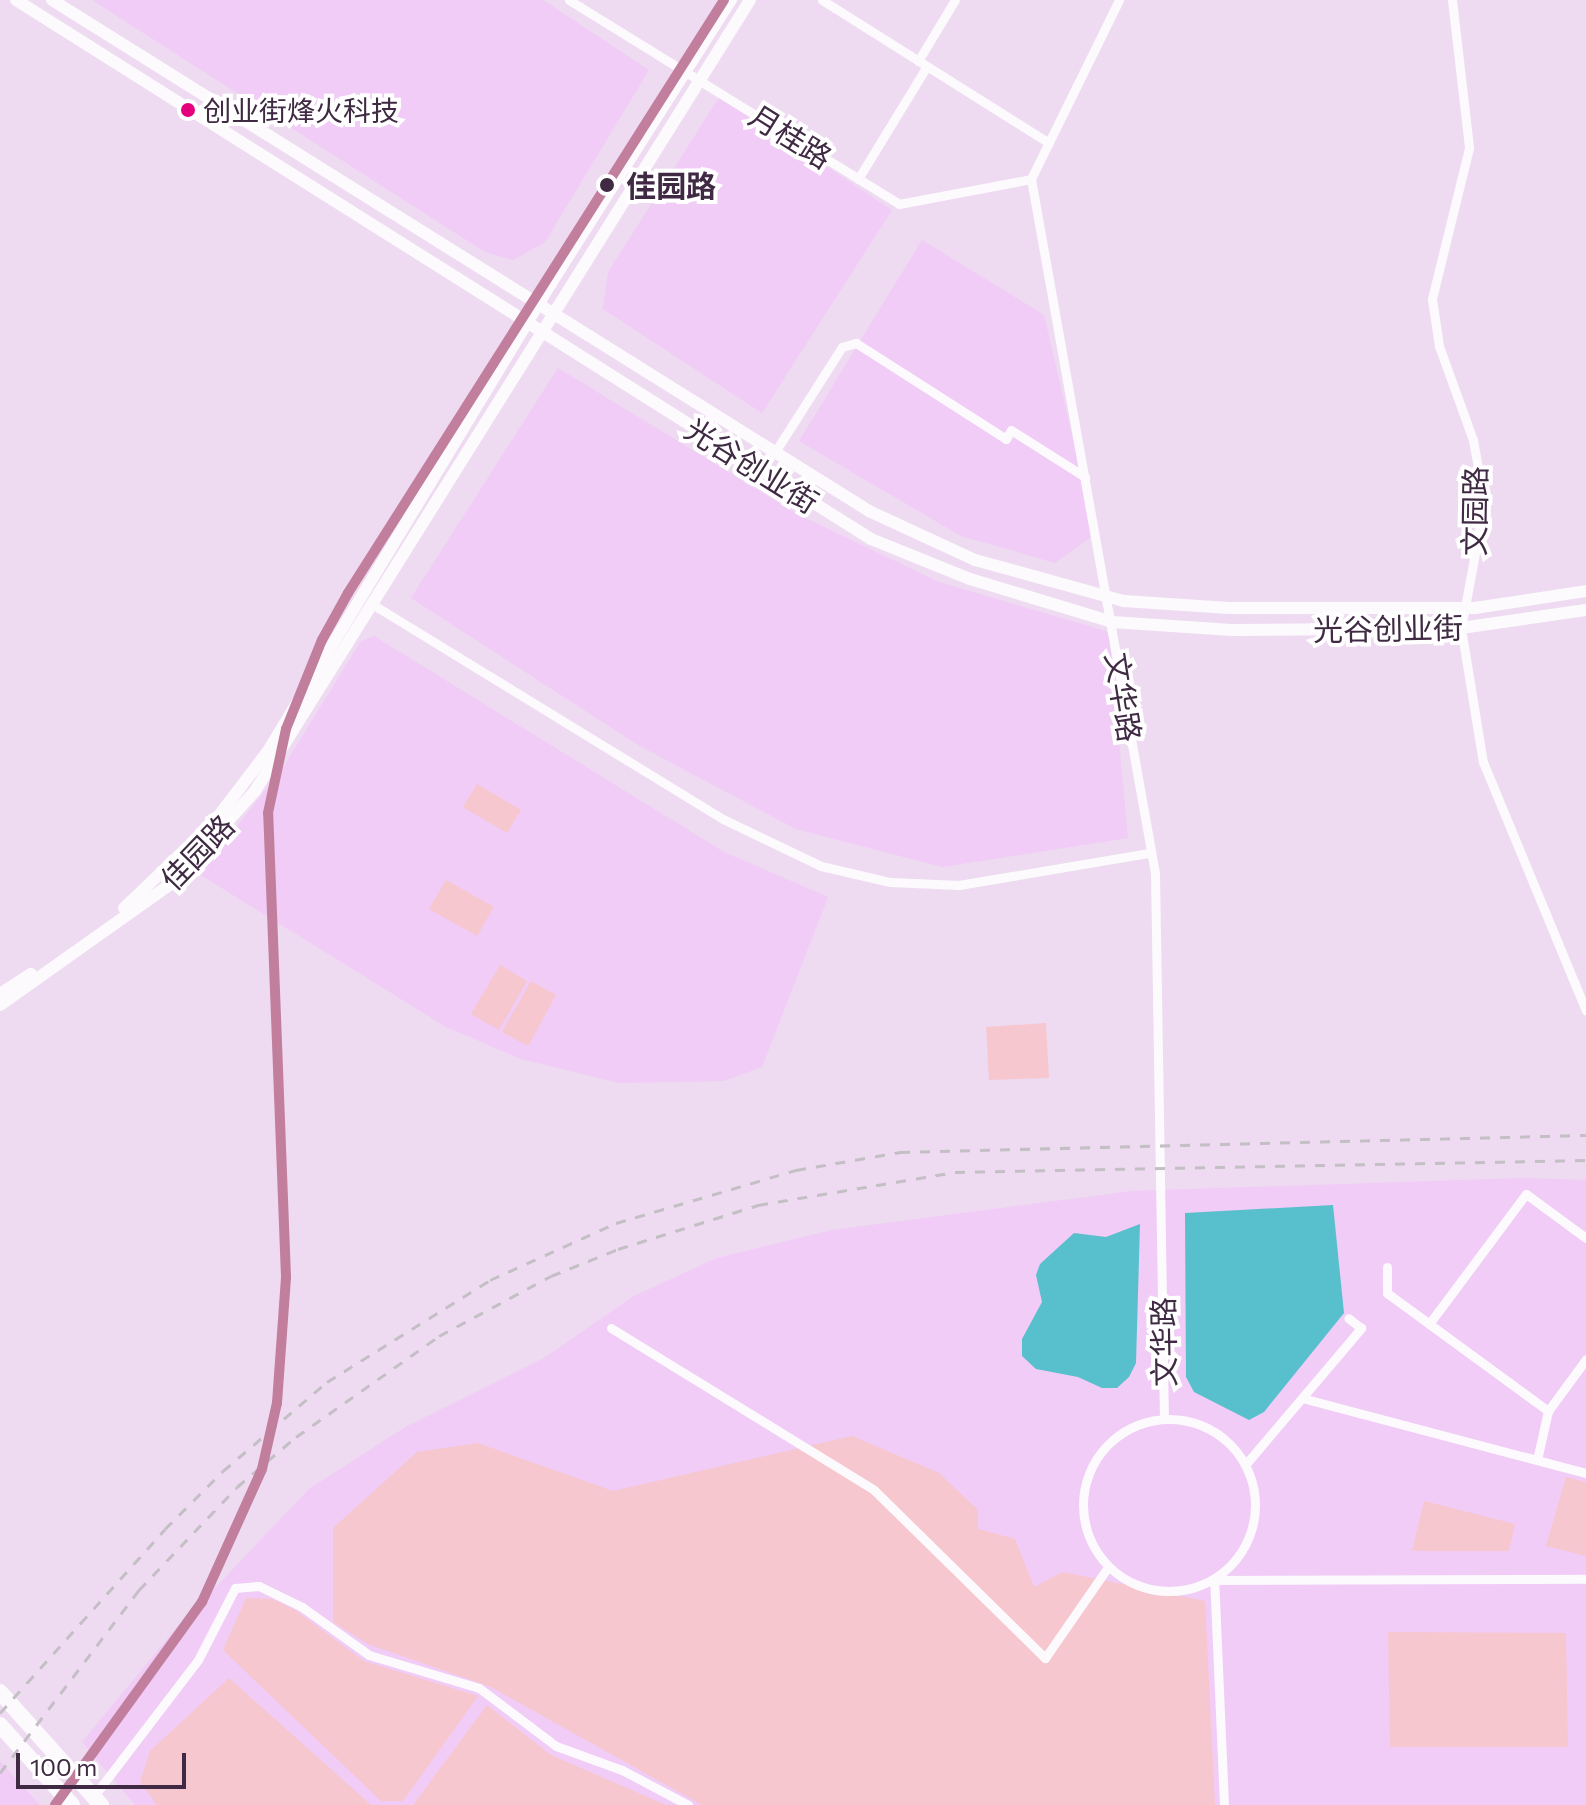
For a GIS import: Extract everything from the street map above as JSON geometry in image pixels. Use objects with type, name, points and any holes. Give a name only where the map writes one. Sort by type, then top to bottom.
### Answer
[{"type":"highway","points":[[0,1692],[99,1798]]},
{"type":"highway","points":[[0,1725],[63,1804]]},
{"type":"main road","name":"光谷创业街","points":[[16,0],[527,326],[871,539],[970,579],[1112,622],[1232,630],[1461,628],[1586,610]]},
{"type":"main road","name":"光谷创业街","points":[[50,0],[540,302],[869,511],[975,560],[1107,596],[1229,608],[1465,608],[1586,591]]},
{"type":"main road","name":"佳园路","points":[[0,994],[148,890],[214,822],[268,751],[540,302],[731,0]]},
{"type":"main road","name":"佳园路","points":[[0,1005],[171,884],[255,791],[750,0]]},
{"type":"street","points":[[38,14],[50,0]]},
{"type":"street","name":"月桂路","points":[[569,0],[698,83],[718,90],[899,204],[1031,179]]},
{"type":"street","points":[[822,0],[1049,143]]},
{"type":"street","points":[[858,179],[955,0]]},
{"type":"street","points":[[1031,179],[1119,0]]},
{"type":"street","name":"文园路","points":[[1452,0],[1469,148],[1437,262],[1432,299],[1439,346],[1473,440],[1481,485],[1479,532],[1461,628],[1483,762],[1586,1011]]},
{"type":"street","name":"文华路","points":[[1031,179],[1155,873],[1164,1419]]},
{"type":"street","points":[[775,452],[842,347],[856,343],[1006,439],[1011,430],[1085,477]]},
{"type":"street","points":[[372,604],[723,819],[821,866],[890,882],[959,885],[1149,853]]},
{"type":"street","points":[[1429,1324],[1526,1194],[1586,1238]]},
{"type":"street","points":[[1387,1267],[1387,1293],[1548,1411]]},
{"type":"street","points":[[1245,1465],[1361,1328],[1348,1318]]},
{"type":"street","points":[[611,1328],[874,1490],[1045,1658],[1108,1567]]},
{"type":"street","points":[[1537,1460],[1548,1411],[1586,1359]]},
{"type":"street","points":[[1302,1398],[1586,1473]]},
{"type":"street","points":[[1214,1580],[1236,1561],[1250,1536],[1256,1508],[1245,1465],[1219,1434],[1193,1422],[1164,1419],[1136,1425],[1112,1440],[1094,1462],[1084,1488],[1083,1516],[1092,1544],[1108,1567],[1132,1583],[1159,1591],[1187,1590],[1214,1580],[1586,1579]]},
{"type":"street","points":[[1214,1580],[1224,1805]]},
{"type":"street","points":[[99,1798],[198,1660],[235,1588],[259,1586],[302,1607],[369,1655],[479,1688],[556,1746],[622,1770],[688,1805]]},
{"type":"shaded area","points":[[92,0],[543,0],[649,70],[545,242],[513,260],[485,252]]},
{"type":"shaded area","points":[[720,96],[892,210],[762,413],[603,309],[608,272]]},
{"type":"shaded area","points":[[922,240],[1044,315],[1095,534],[1055,563],[961,536],[799,441]]},
{"type":"shaded area","points":[[558,368],[797,514],[939,582],[1109,632],[1128,838],[942,867],[796,829],[638,745],[411,598]]},
{"type":"shaded area","points":[[374,636],[724,852],[828,897],[762,1067],[724,1081],[619,1083],[521,1059],[446,1027],[199,874],[282,769],[361,641]]},
{"type":"shaded area","points":[[477,784],[521,810],[507,833],[463,807]]},
{"type":"shaded area","points":[[446,880],[494,907],[477,936],[429,909]]},
{"type":"shaded area","points":[[500,965],[527,981],[499,1030],[471,1014]]},
{"type":"shaded area","points":[[531,981],[556,995],[528,1046],[502,1032]]},
{"type":"shaded area","points":[[1046,1023],[1049,1078],[989,1080],[986,1027]]},
{"type":"shaded area","points":[[1521,1178],[1586,1180],[1586,1805],[135,1805],[82,1742],[172,1633],[309,1489],[407,1426],[544,1358],[634,1296],[717,1258],[832,1230],[1132,1191]]},
{"type":"shaded area","points":[[852,1436],[939,1473],[978,1510],[978,1529],[1015,1539],[1034,1587],[1063,1572],[1205,1601],[1215,1805],[702,1805],[491,1687],[368,1644],[333,1622],[333,1528],[417,1452],[478,1443],[613,1491]]},
{"type":"shaded area","points":[[1566,1477],[1586,1482],[1586,1556],[1546,1546]]},
{"type":"shaded area","points":[[1424,1501],[1515,1524],[1509,1551],[1412,1551]]},
{"type":"shaded area","points":[[246,1598],[272,1599],[295,1610],[364,1661],[478,1696],[403,1801],[381,1801],[223,1650]]},
{"type":"shaded area","points":[[1388,1632],[1566,1633],[1568,1747],[1390,1747]]},
{"type":"shaded area","points":[[229,1678],[371,1805],[157,1805],[140,1782],[150,1751]]},
{"type":"shaded area","points":[[487,1705],[551,1755],[666,1805],[413,1805]]},
{"type":"shaded area","points":[[0,1761],[39,1804],[39,1805],[0,1805]]},
{"type":"water","points":[[1333,1205],[1344,1313],[1264,1412],[1249,1420],[1194,1392],[1186,1377],[1185,1213]]},
{"type":"water","points":[[1140,1224],[1136,1363],[1129,1377],[1117,1388],[1102,1388],[1078,1377],[1036,1369],[1022,1356],[1022,1339],[1042,1302],[1036,1275],[1040,1264],[1074,1233],[1106,1237]]},
{"type":"railway","points":[[0,1713],[165,1529],[223,1471],[327,1382],[490,1280],[616,1223],[796,1170],[900,1152],[1586,1135]]},
{"type":"railway","points":[[0,1773],[139,1590],[237,1487],[296,1437],[439,1336],[551,1276],[618,1249],[758,1205],[955,1172],[1586,1160]]},
{"type":"transit line","points":[[55,1805],[202,1602],[262,1469],[277,1403],[286,1277],[268,813],[286,729],[322,640],[348,593],[724,0]]},
{"type":"place","name":"创业街烽火科技","points":[[188,110]]},
{"type":"place","name":"佳园路","points":[[607,185]]}]
